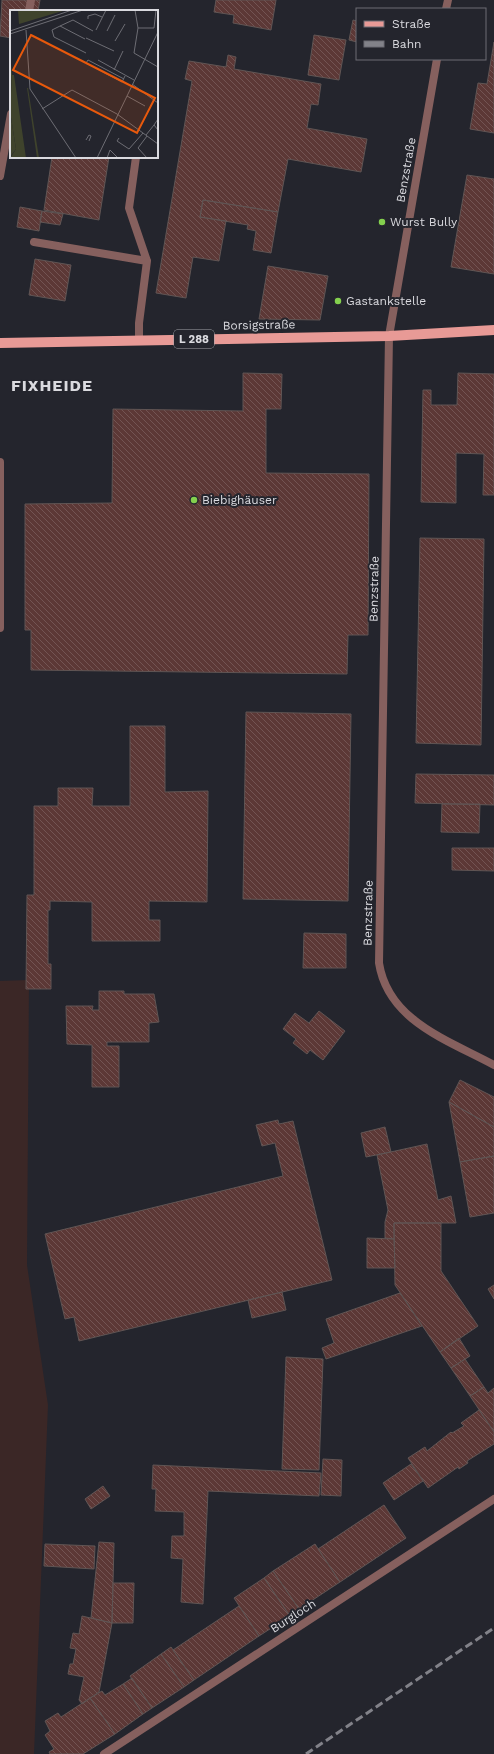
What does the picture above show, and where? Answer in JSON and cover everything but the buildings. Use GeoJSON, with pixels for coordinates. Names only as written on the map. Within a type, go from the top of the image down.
{"type":"FeatureCollection","features":[{"type":"Feature","properties":{"kind":"main road","name":"Borsigstraße"},"geometry":{"type":"LineString","coordinates":[[0,343],[389,336],[494,330]]}},
{"type":"Feature","properties":{"kind":"street"},"geometry":{"type":"LineString","coordinates":[[29,10],[31,0]]}},
{"type":"Feature","properties":{"kind":"street","name":"Benzstraße"},"geometry":{"type":"LineString","coordinates":[[437,60],[389,336],[379,963],[384,984],[396,1004],[405,1014],[494,1065]]}},
{"type":"Feature","properties":{"kind":"street"},"geometry":{"type":"LineString","coordinates":[[0,176],[10,120]]}},
{"type":"Feature","properties":{"kind":"street"},"geometry":{"type":"LineString","coordinates":[[136,158],[128,208],[147,261],[139,323],[139,340]]}},
{"type":"Feature","properties":{"kind":"street"},"geometry":{"type":"LineString","coordinates":[[34,242],[147,261]]}},
{"type":"Feature","properties":{"kind":"street"},"geometry":{"type":"LineString","coordinates":[[0,462],[0,628]]}},
{"type":"Feature","properties":{"kind":"street","name":"Burgloch"},"geometry":{"type":"LineString","coordinates":[[104,1754],[494,1499]]}},
{"type":"Feature","properties":{"kind":"shaded area"},"geometry":{"type":"Polygon","coordinates":[[[29,980],[27,1265],[48,1405],[34,1754],[0,1754],[0,981],[29,980]]]}},
{"type":"Feature","properties":{"kind":"railway"},"geometry":{"type":"LineString","coordinates":[[306,1754],[494,1628]]}},
{"type":"Feature","properties":{"kind":"place","name":"Wurst Bully"},"geometry":{"type":"Point","coordinates":[382,222]}},
{"type":"Feature","properties":{"kind":"place","name":"Gastankstelle"},"geometry":{"type":"Point","coordinates":[338,301]}},
{"type":"Feature","properties":{"kind":"place","name":"Biebighäuser"},"geometry":{"type":"Point","coordinates":[194,500]}},
{"type":"Feature","properties":{"kind":"district","name":"FIXHEIDE"},"geometry":{"type":"Point","coordinates":[52,385]}}]}
